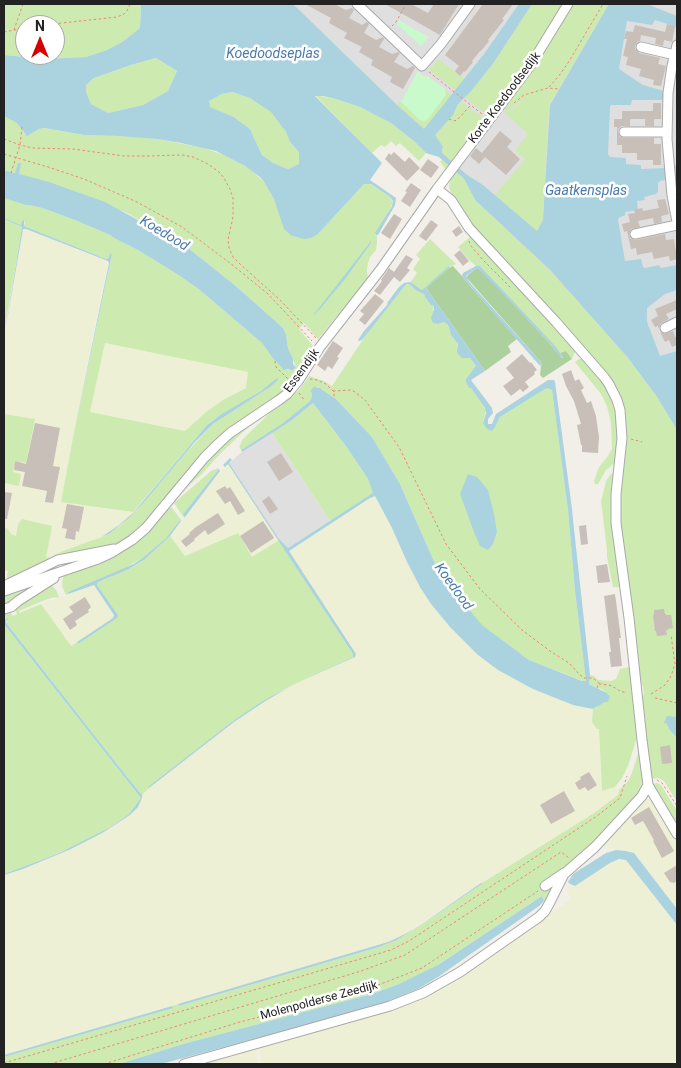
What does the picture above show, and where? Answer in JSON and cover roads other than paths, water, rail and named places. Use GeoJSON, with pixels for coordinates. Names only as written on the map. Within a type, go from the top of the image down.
{"type":"FeatureCollection","features":[{"type":"Feature","properties":{"kind":"street"},"geometry":{"type":"LineString","coordinates":[[357,4],[422,66],[441,44],[470,4]]}},
{"type":"Feature","properties":{"kind":"street","name":"Korte Koedoodsedijk"},"geometry":{"type":"LineString","coordinates":[[437,189],[530,66],[568,4]]}},
{"type":"Feature","properties":{"kind":"street"},"geometry":{"type":"LineString","coordinates":[[635,234],[677,223],[670,179],[667,132],[672,104],[670,80],[676,50],[641,47]]}},
{"type":"Feature","properties":{"kind":"street"},"geometry":{"type":"LineString","coordinates":[[624,132],[667,132]]}},
{"type":"Feature","properties":{"kind":"street"},"geometry":{"type":"LineString","coordinates":[[437,189],[451,200],[469,228],[556,322],[604,377],[614,392],[620,410],[622,438],[616,494],[616,523],[648,785],[677,834]]}},
{"type":"Feature","properties":{"kind":"street","name":"Essendijk"},"geometry":{"type":"LineString","coordinates":[[4,591],[98,559],[120,549],[146,528],[218,443],[287,394],[437,189]]}},
{"type":"Feature","properties":{"kind":"street"},"geometry":{"type":"LineString","coordinates":[[665,328],[677,322]]}},
{"type":"Feature","properties":{"kind":"street"},"geometry":{"type":"LineString","coordinates":[[4,586],[58,560],[120,549]]}},
{"type":"Feature","properties":{"kind":"street","name":"Essendijk"},"geometry":{"type":"LineString","coordinates":[[4,609],[11,607],[67,570]]}},
{"type":"Feature","properties":{"kind":"street","name":"Molenpolderse Zeedijk"},"geometry":{"type":"LineString","coordinates":[[184,1064],[390,1006],[423,993],[460,972],[545,911],[564,874],[595,847],[642,796],[648,785]]}},
{"type":"Feature","properties":{"kind":"street","name":"Molenpolderse Zeedijk"},"geometry":{"type":"LineString","coordinates":[[544,886],[572,867]]}},
{"type":"Feature","properties":{"kind":"water","name":"Koedoodseplas"},"geometry":{"type":"Polygon","coordinates":[[[141,4],[293,4],[424,129],[484,54],[519,4],[532,4],[492,65],[458,104],[453,115],[435,135],[443,147],[442,153],[537,231],[543,220],[550,105],[609,4],[647,4],[677,16],[677,27],[655,20],[652,25],[627,21],[619,69],[643,85],[664,91],[664,100],[632,100],[631,105],[611,105],[608,154],[610,157],[626,158],[626,164],[641,165],[641,169],[666,168],[677,165],[677,177],[660,181],[656,194],[644,197],[645,200],[637,201],[638,210],[625,212],[625,215],[618,219],[625,261],[641,259],[645,268],[659,265],[661,268],[677,265],[677,290],[665,294],[647,308],[647,322],[660,356],[677,351],[677,430],[657,397],[628,358],[550,270],[475,200],[464,179],[439,157],[426,153],[391,123],[360,107],[336,99],[315,96],[382,163],[370,180],[396,198],[395,205],[378,235],[376,235],[375,233],[392,206],[393,201],[371,184],[364,184],[318,234],[304,239],[292,236],[284,229],[274,199],[260,177],[245,166],[216,151],[157,139],[84,135],[44,128],[27,136],[17,123],[4,116],[4,55],[15,56],[15,65],[65,65],[65,58],[86,57],[107,50],[122,42],[140,28],[141,4]],[[156,58],[94,78],[86,85],[86,92],[91,104],[108,113],[143,105],[168,91],[177,71],[156,58]],[[232,92],[222,94],[209,101],[210,107],[234,117],[250,129],[262,155],[273,163],[288,169],[299,164],[299,152],[290,142],[286,132],[271,112],[250,98],[232,92]]]}},
{"type":"Feature","properties":{"kind":"water"},"geometry":{"type":"Polygon","coordinates":[[[18,163],[21,163],[19,174],[49,182],[105,202],[187,247],[237,287],[283,328],[293,364],[296,367],[292,371],[284,370],[262,343],[201,291],[138,250],[110,235],[75,220],[42,208],[4,198],[4,170],[15,173],[18,163]]]}},
{"type":"Feature","properties":{"kind":"water"},"geometry":{"type":"Polygon","coordinates":[[[4,218],[21,225],[24,220],[24,226],[106,259],[108,259],[110,253],[112,254],[74,432],[109,263],[23,229],[4,338],[22,227],[4,218]]]}},
{"type":"Feature","properties":{"kind":"water"},"geometry":{"type":"Polygon","coordinates":[[[371,241],[345,279],[312,317],[371,241]]]}},
{"type":"Feature","properties":{"kind":"water"},"geometry":{"type":"Polygon","coordinates":[[[449,266],[426,288],[485,371],[471,380],[492,408],[493,413],[488,419],[488,424],[492,424],[496,414],[548,380],[554,380],[555,382],[572,509],[590,675],[589,684],[607,693],[610,696],[608,702],[593,709],[573,705],[533,689],[498,670],[478,655],[450,627],[431,604],[407,562],[375,496],[289,551],[356,654],[355,657],[296,683],[353,657],[353,654],[228,464],[225,467],[223,465],[230,458],[232,460],[229,463],[279,539],[288,548],[373,493],[368,479],[348,449],[313,403],[291,421],[242,452],[241,450],[283,423],[311,400],[312,393],[310,391],[315,386],[336,399],[372,437],[400,484],[440,575],[482,625],[529,660],[586,681],[575,591],[568,510],[552,390],[545,389],[500,417],[492,431],[487,429],[483,423],[486,413],[485,408],[466,382],[466,379],[476,366],[470,358],[462,358],[459,355],[457,352],[458,344],[451,335],[448,325],[444,322],[433,323],[431,318],[434,309],[433,305],[431,305],[424,294],[409,284],[404,287],[362,340],[358,340],[388,304],[399,287],[404,283],[410,282],[422,290],[449,266]]]}},
{"type":"Feature","properties":{"kind":"water"},"geometry":{"type":"Polygon","coordinates":[[[476,266],[480,266],[556,347],[563,357],[479,269],[475,269],[466,277],[540,361],[542,365],[540,366],[462,276],[463,273],[476,266]]]}},
{"type":"Feature","properties":{"kind":"water"},"geometry":{"type":"Polygon","coordinates":[[[277,378],[278,380],[270,387],[213,424],[194,443],[129,518],[110,533],[100,538],[133,513],[207,425],[223,413],[261,391],[277,378]]]}},
{"type":"Feature","properties":{"kind":"water"},"geometry":{"type":"Polygon","coordinates":[[[219,469],[220,471],[185,517],[183,514],[219,469]]]}},
{"type":"Feature","properties":{"kind":"water"},"geometry":{"type":"Polygon","coordinates":[[[468,474],[477,477],[488,490],[497,532],[493,544],[488,550],[480,546],[460,494],[468,474]]]}},
{"type":"Feature","properties":{"kind":"water"},"geometry":{"type":"Polygon","coordinates":[[[180,520],[170,536],[144,560],[127,570],[98,582],[97,585],[118,615],[117,618],[78,644],[77,642],[113,618],[114,615],[94,585],[68,594],[68,592],[134,564],[166,538],[180,520]]]}},
{"type":"Feature","properties":{"kind":"water"},"geometry":{"type":"Polygon","coordinates":[[[8,618],[7,624],[142,795],[142,798],[138,807],[130,815],[104,832],[71,849],[4,875],[61,852],[109,828],[129,814],[141,798],[4,624],[4,620],[8,618]]]}},
{"type":"Feature","properties":{"kind":"water"},"geometry":{"type":"Polygon","coordinates":[[[296,683],[234,722],[148,787],[233,721],[263,701],[296,683]]]}},
{"type":"Feature","properties":{"kind":"water"},"geometry":{"type":"Polygon","coordinates":[[[667,716],[677,717],[677,738],[667,724],[664,723],[667,716]]]}},
{"type":"Feature","properties":{"kind":"water"},"geometry":{"type":"Polygon","coordinates":[[[616,850],[634,853],[677,909],[677,925],[626,860],[619,859],[610,863],[575,886],[568,882],[573,874],[606,853],[616,850]]]}},
{"type":"Feature","properties":{"kind":"water"},"geometry":{"type":"Polygon","coordinates":[[[481,883],[482,884],[428,920],[421,924],[481,883]]]}},
{"type":"Feature","properties":{"kind":"water"},"geometry":{"type":"Polygon","coordinates":[[[542,896],[544,901],[539,906],[438,977],[418,989],[376,1006],[161,1064],[119,1064],[183,1044],[372,994],[399,984],[438,965],[542,896]]]}},
{"type":"Feature","properties":{"kind":"water"},"geometry":{"type":"Polygon","coordinates":[[[414,929],[397,940],[379,947],[179,1006],[178,1004],[388,942],[414,929]]]}},
{"type":"Feature","properties":{"kind":"water"},"geometry":{"type":"Polygon","coordinates":[[[172,1006],[173,1008],[4,1057],[4,1055],[172,1006]]]}},
{"type":"Feature","properties":{"kind":"water label","name":"Gaatkensplas"},"geometry":{"type":"Point","coordinates":[586,191]}},
{"type":"Feature","properties":{"kind":"water label","name":"Koedood"},"geometry":{"type":"Point","coordinates":[164,234]}},
{"type":"Feature","properties":{"kind":"water label","name":"Koedood"},"geometry":{"type":"Point","coordinates":[453,587]}}]}
